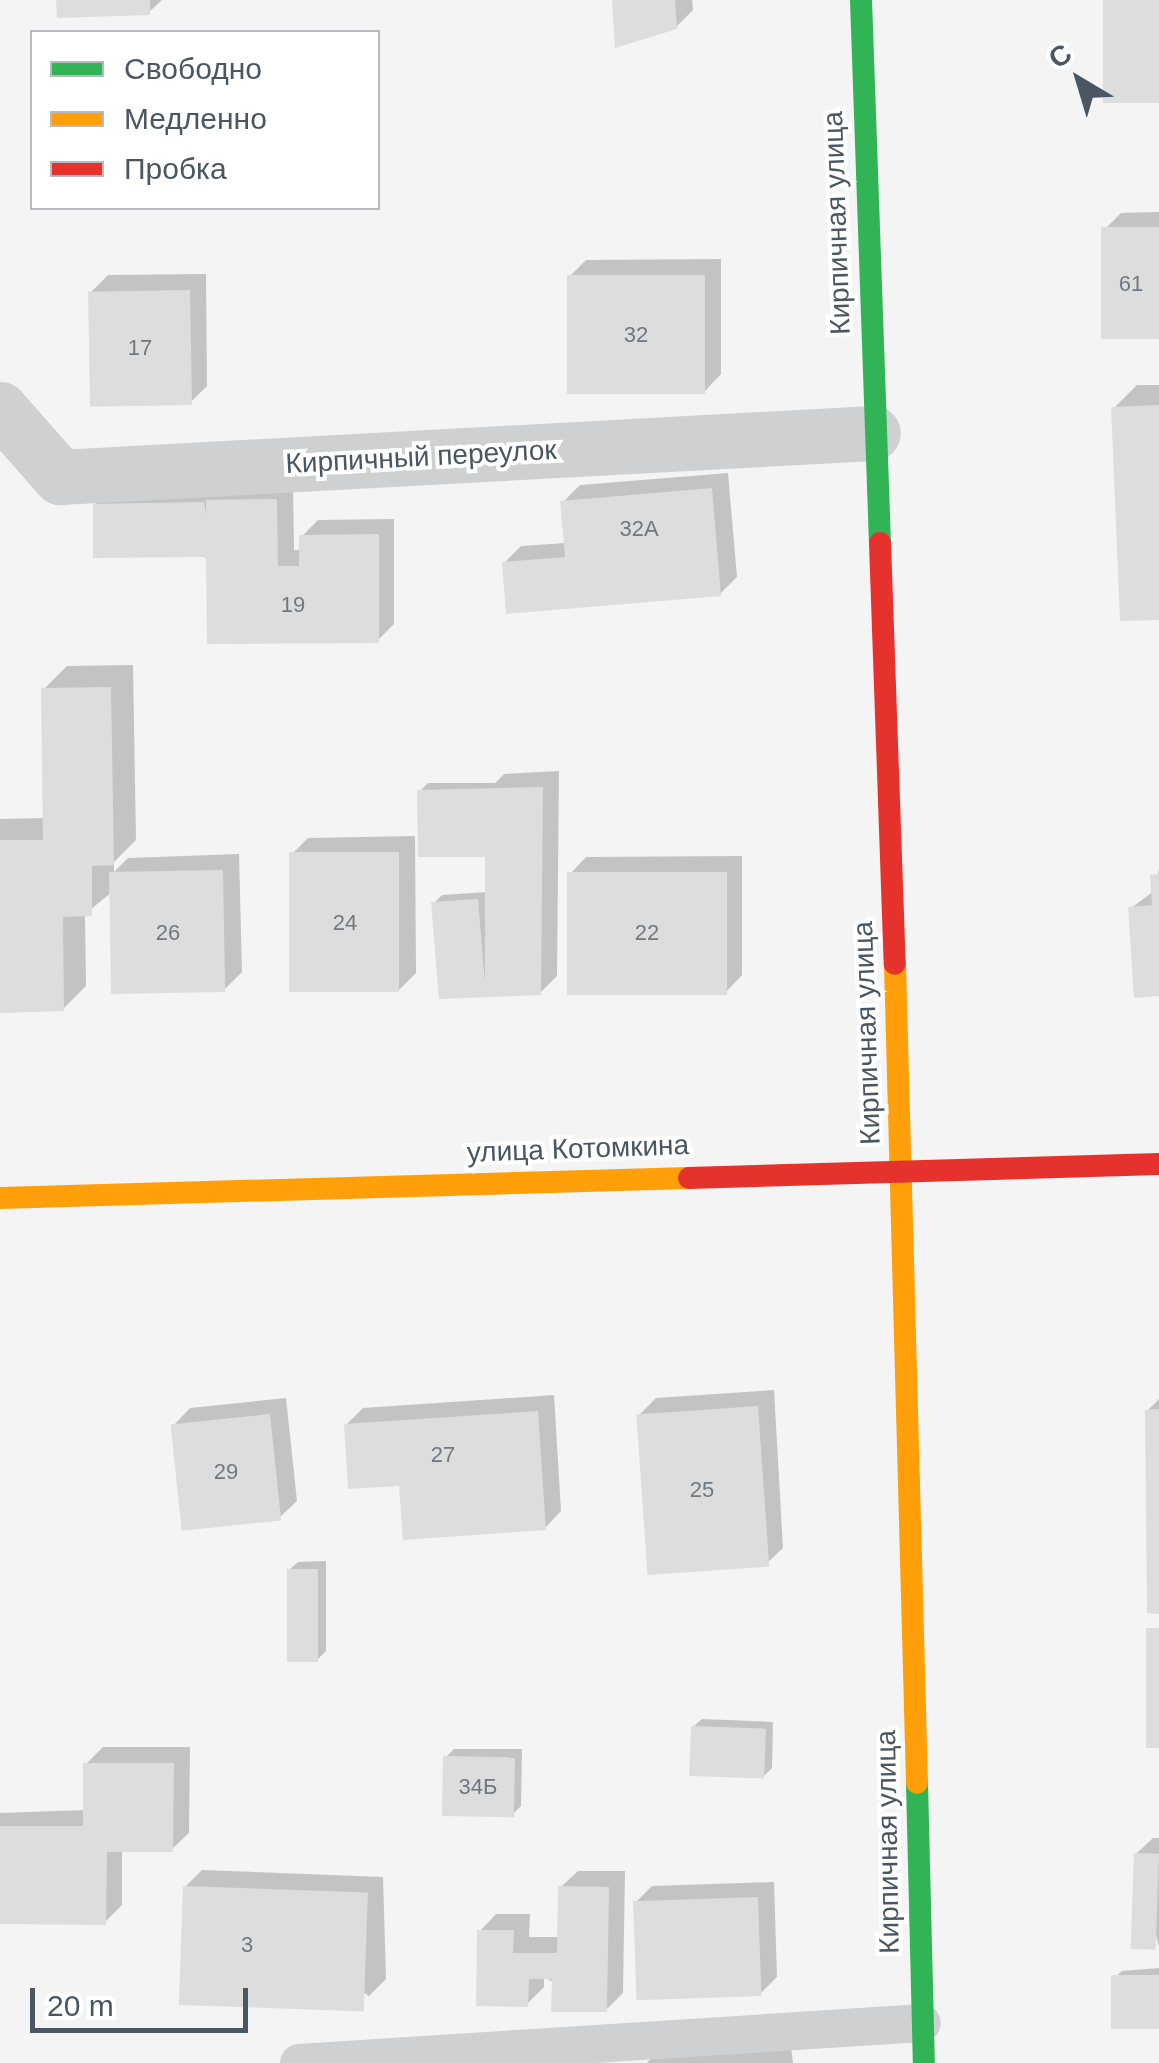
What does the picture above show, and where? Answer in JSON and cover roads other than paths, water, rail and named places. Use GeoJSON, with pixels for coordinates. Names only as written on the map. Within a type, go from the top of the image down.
{"type":"FeatureCollection","features":[{"type":"Feature","properties":{"kind":"street","name":"Кирпичная улица"},"geometry":{"type":"LineString","coordinates":[[861,0],[873,433],[902,1168],[924,2063]]}},
{"type":"Feature","properties":{"kind":"street","name":"Кирпичный переулок"},"geometry":{"type":"LineString","coordinates":[[0,409],[60,477],[873,433]]}},
{"type":"Feature","properties":{"kind":"street","name":"улица Котомкина"},"geometry":{"type":"LineString","coordinates":[[0,1198],[902,1168],[1159,1164]]}},
{"type":"Feature","properties":{"kind":"lane"},"geometry":{"type":"LineString","coordinates":[[299,2063],[922,2023]]}}]}
